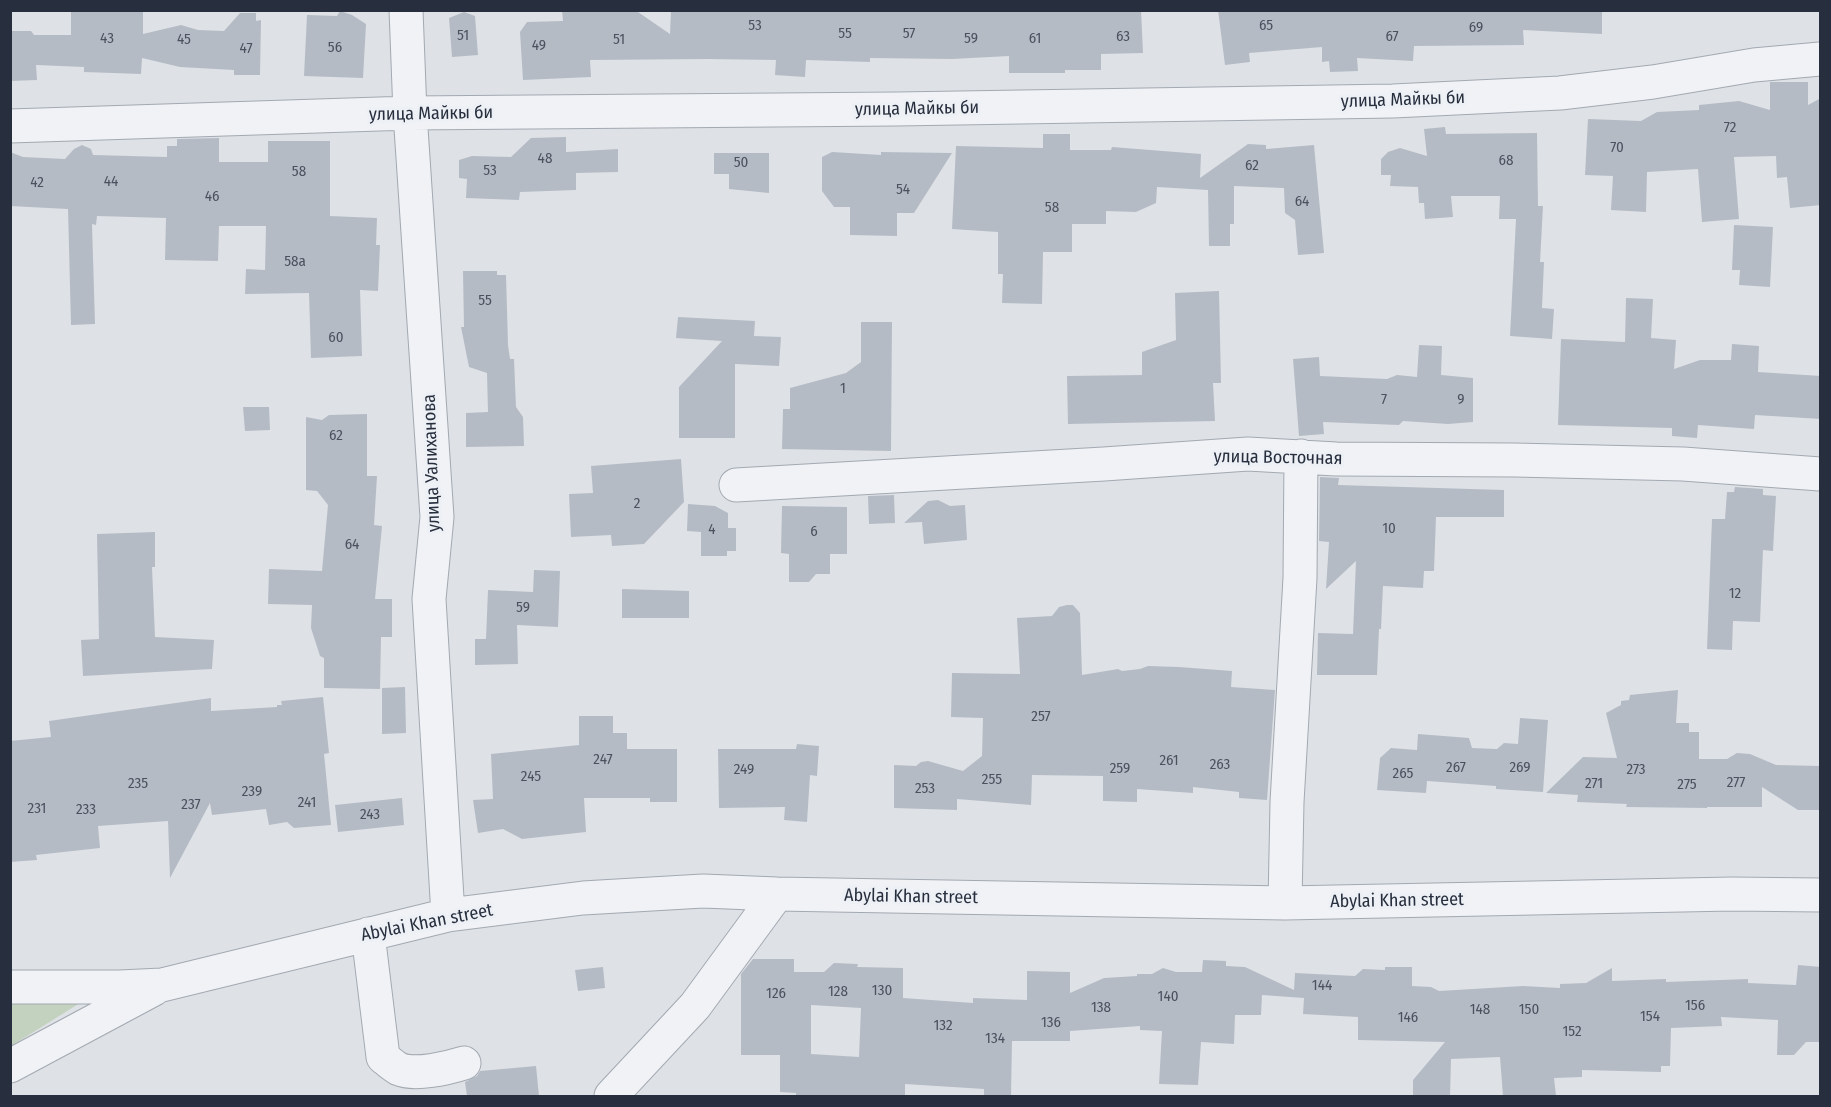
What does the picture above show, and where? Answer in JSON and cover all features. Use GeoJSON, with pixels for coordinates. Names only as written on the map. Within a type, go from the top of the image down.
{"type":"FeatureCollection","features":[{"type":"Feature","properties":{"kind":"street","name":"улица Уалиханова"},"geometry":{"type":"LineString","coordinates":[[406,10],[410,114],[437,517],[429,599],[448,915]]}},
{"type":"Feature","properties":{"kind":"street","name":"улица Майкы би"},"geometry":{"type":"LineString","coordinates":[[10,126],[410,114],[1405,101],[1560,93],[1653,82],[1754,65],[1821,59]]}},
{"type":"Feature","properties":{"kind":"street","name":"улица Восточная"},"geometry":{"type":"LineString","coordinates":[[736,485],[1248,454],[1335,459],[1683,464],[1821,474]]}},
{"type":"Feature","properties":{"kind":"street"},"geometry":{"type":"LineString","coordinates":[[1285,903],[1287,802],[1300,578],[1301,456]]}},
{"type":"Feature","properties":{"kind":"street","name":"Abylai Khan street"},"geometry":{"type":"LineString","coordinates":[[10,987],[162,985],[448,915],[594,897],[703,891],[1285,903],[1732,894],[1821,895]]}},
{"type":"Feature","properties":{"kind":"street"},"geometry":{"type":"LineString","coordinates":[[611,1096],[695,1006],[777,894]]}},
{"type":"Feature","properties":{"kind":"street"},"geometry":{"type":"LineString","coordinates":[[368,934],[383,1057],[399,1069],[422,1071],[465,1063]]}},
{"type":"Feature","properties":{"kind":"street"},"geometry":{"type":"LineString","coordinates":[[10,1066],[162,985]]}},
{"type":"Feature","properties":{"kind":"green space"},"geometry":{"type":"Polygon","coordinates":[[[88,998],[11,1046],[11,999],[88,998]]]}},
{"type":"Feature","properties":{"kind":"building"},"geometry":{"type":"Polygon","coordinates":[[[71,10],[143,10],[143,34],[181,25],[198,30],[224,31],[240,13],[256,13],[256,21],[261,20],[260,75],[234,75],[234,70],[180,67],[142,58],[141,74],[84,72],[84,67],[36,65],[37,80],[10,81],[10,31],[31,31],[34,35],[71,35],[71,10]]]}},
{"type":"Feature","properties":{"kind":"building"},"geometry":{"type":"Polygon","coordinates":[[[562,10],[635,10],[670,34],[671,10],[1141,10],[1143,53],[1101,54],[1101,70],[1065,70],[1065,73],[1009,73],[1009,56],[952,59],[870,58],[870,62],[806,60],[805,77],[775,75],[776,60],[590,60],[591,77],[523,80],[520,32],[527,22],[563,21],[562,10]]]}},
{"type":"Feature","properties":{"kind":"building"},"geometry":{"type":"Polygon","coordinates":[[[1218,10],[1602,10],[1602,34],[1523,30],[1524,45],[1414,46],[1413,61],[1357,58],[1358,71],[1330,72],[1329,61],[1322,62],[1322,47],[1249,53],[1250,62],[1225,65],[1218,10]]]}},
{"type":"Feature","properties":{"kind":"building"},"geometry":{"type":"Polygon","coordinates":[[[340,11],[366,24],[363,78],[304,76],[307,15],[337,16],[340,11]]]}},
{"type":"Feature","properties":{"kind":"building"},"geometry":{"type":"Polygon","coordinates":[[[464,12],[475,16],[478,55],[452,57],[449,18],[464,12]]]}},
{"type":"Feature","properties":{"kind":"building"},"geometry":{"type":"Polygon","coordinates":[[[1770,82],[1808,82],[1808,105],[1821,98],[1821,205],[1790,208],[1787,177],[1777,178],[1776,156],[1734,157],[1739,219],[1702,222],[1698,169],[1647,172],[1646,212],[1611,210],[1613,176],[1585,175],[1588,119],[1641,121],[1657,112],[1699,110],[1699,105],[1739,101],[1770,110],[1770,82]]]}},
{"type":"Feature","properties":{"kind":"building"},"geometry":{"type":"Polygon","coordinates":[[[1445,127],[1446,134],[1537,133],[1538,206],[1543,206],[1540,262],[1544,262],[1542,308],[1554,309],[1552,339],[1510,336],[1516,219],[1499,219],[1500,196],[1451,196],[1453,217],[1425,219],[1424,203],[1419,203],[1418,187],[1390,186],[1391,175],[1381,175],[1381,159],[1388,152],[1400,148],[1427,156],[1424,129],[1445,127]]]}},
{"type":"Feature","properties":{"kind":"building"},"geometry":{"type":"Polygon","coordinates":[[[1043,134],[1070,134],[1070,150],[1111,150],[1112,147],[1201,154],[1200,178],[1248,144],[1266,145],[1266,149],[1314,145],[1324,253],[1298,255],[1295,220],[1285,213],[1284,188],[1234,186],[1234,224],[1230,224],[1230,246],[1209,246],[1208,190],[1157,187],[1156,203],[1136,212],[1106,211],[1106,224],[1072,224],[1072,252],[1043,252],[1042,304],[1002,303],[1003,274],[998,274],[998,232],[952,229],[956,146],[1043,148],[1043,134]]]}},
{"type":"Feature","properties":{"kind":"building"},"geometry":{"type":"Polygon","coordinates":[[[566,137],[566,152],[618,149],[618,172],[576,173],[576,190],[520,192],[519,200],[466,198],[467,179],[459,178],[459,160],[472,156],[511,157],[531,138],[566,137]]]}},
{"type":"Feature","properties":{"kind":"building"},"geometry":{"type":"Polygon","coordinates":[[[219,138],[219,162],[268,162],[268,141],[330,141],[330,216],[377,218],[376,245],[380,245],[378,291],[360,290],[362,356],[311,358],[309,293],[245,294],[246,269],[265,270],[266,226],[219,226],[218,261],[165,260],[166,218],[97,216],[96,225],[92,224],[95,324],[71,325],[68,209],[10,206],[10,152],[23,157],[65,159],[74,149],[82,145],[91,149],[93,155],[167,157],[167,146],[177,146],[177,139],[219,138]]]}},
{"type":"Feature","properties":{"kind":"building"},"geometry":{"type":"Polygon","coordinates":[[[832,152],[881,155],[881,152],[952,153],[914,213],[897,213],[897,236],[850,235],[850,207],[834,207],[822,191],[822,157],[832,152]]]}},
{"type":"Feature","properties":{"kind":"building"},"geometry":{"type":"Polygon","coordinates":[[[714,153],[769,153],[769,193],[729,189],[729,174],[714,174],[714,153]]]}},
{"type":"Feature","properties":{"kind":"building"},"geometry":{"type":"Polygon","coordinates":[[[1734,225],[1773,227],[1770,287],[1739,285],[1740,270],[1732,270],[1734,225]]]}},
{"type":"Feature","properties":{"kind":"building"},"geometry":{"type":"Polygon","coordinates":[[[463,271],[497,271],[497,275],[506,275],[508,345],[510,359],[514,359],[516,407],[523,417],[524,446],[466,447],[466,413],[488,412],[487,373],[469,367],[461,327],[464,327],[463,271]]]}},
{"type":"Feature","properties":{"kind":"building"},"geometry":{"type":"Polygon","coordinates":[[[1219,291],[1221,383],[1213,383],[1215,421],[1068,424],[1067,376],[1142,375],[1142,352],[1176,340],[1175,293],[1219,291]]]}},
{"type":"Feature","properties":{"kind":"building"},"geometry":{"type":"Polygon","coordinates":[[[1626,298],[1653,299],[1651,338],[1676,340],[1674,369],[1700,360],[1731,360],[1732,344],[1759,346],[1758,372],[1821,376],[1821,419],[1755,415],[1754,429],[1698,425],[1697,438],[1672,436],[1672,428],[1558,425],[1561,339],[1625,342],[1626,298]]]}},
{"type":"Feature","properties":{"kind":"building"},"geometry":{"type":"Polygon","coordinates":[[[678,317],[755,321],[754,336],[781,337],[779,366],[735,364],[735,438],[679,438],[679,387],[722,341],[676,338],[678,317]]]}},
{"type":"Feature","properties":{"kind":"building"},"geometry":{"type":"Polygon","coordinates":[[[861,322],[892,322],[891,451],[782,449],[783,409],[790,409],[790,388],[846,373],[861,362],[861,322]]]}},
{"type":"Feature","properties":{"kind":"building"},"geometry":{"type":"Polygon","coordinates":[[[1419,345],[1442,346],[1441,375],[1473,378],[1473,422],[1448,424],[1403,421],[1399,425],[1323,422],[1324,434],[1299,436],[1293,359],[1319,357],[1320,376],[1387,379],[1397,375],[1417,377],[1419,345]]]}},
{"type":"Feature","properties":{"kind":"building"},"geometry":{"type":"Polygon","coordinates":[[[243,407],[269,407],[270,430],[245,431],[243,407]]]}},
{"type":"Feature","properties":{"kind":"building"},"geometry":{"type":"Polygon","coordinates":[[[367,414],[367,476],[377,476],[374,525],[382,526],[375,599],[392,599],[392,637],[381,637],[380,689],[324,688],[324,658],[320,656],[311,628],[312,605],[268,604],[269,569],[322,571],[328,505],[317,491],[306,490],[306,417],[322,420],[329,415],[367,414]]]}},
{"type":"Feature","properties":{"kind":"building"},"geometry":{"type":"Polygon","coordinates":[[[681,459],[684,502],[644,544],[612,546],[611,535],[571,537],[569,494],[593,493],[591,466],[681,459]]]}},
{"type":"Feature","properties":{"kind":"building"},"geometry":{"type":"Polygon","coordinates":[[[1320,477],[1339,478],[1338,485],[1504,490],[1504,517],[1436,517],[1434,571],[1424,571],[1423,588],[1383,586],[1377,675],[1317,675],[1318,633],[1353,634],[1356,561],[1326,589],[1329,542],[1319,541],[1320,477]]]}},
{"type":"Feature","properties":{"kind":"building"},"geometry":{"type":"Polygon","coordinates":[[[1735,487],[1763,489],[1763,495],[1776,496],[1773,551],[1763,550],[1760,622],[1733,621],[1732,650],[1707,649],[1712,519],[1725,519],[1727,492],[1734,492],[1735,487]]]}},
{"type":"Feature","properties":{"kind":"building"},"geometry":{"type":"Polygon","coordinates":[[[894,495],[895,523],[869,524],[868,496],[894,495]]]}},
{"type":"Feature","properties":{"kind":"building"},"geometry":{"type":"Polygon","coordinates":[[[938,500],[950,506],[965,505],[967,540],[924,544],[922,522],[904,523],[928,501],[938,500]]]}},
{"type":"Feature","properties":{"kind":"building"},"geometry":{"type":"Polygon","coordinates":[[[688,504],[715,506],[728,513],[728,528],[736,528],[736,551],[727,551],[727,556],[701,556],[701,532],[687,531],[688,504]]]}},
{"type":"Feature","properties":{"kind":"building"},"geometry":{"type":"Polygon","coordinates":[[[782,506],[847,507],[847,554],[830,554],[830,574],[816,574],[809,582],[789,582],[789,554],[781,553],[782,506]]]}},
{"type":"Feature","properties":{"kind":"building"},"geometry":{"type":"Polygon","coordinates":[[[155,532],[155,567],[152,567],[155,637],[214,640],[212,669],[83,676],[81,640],[99,639],[97,534],[155,532]]]}},
{"type":"Feature","properties":{"kind":"building"},"geometry":{"type":"Polygon","coordinates":[[[534,570],[560,571],[558,627],[517,625],[518,664],[475,665],[475,639],[486,639],[488,590],[533,592],[534,570]]]}},
{"type":"Feature","properties":{"kind":"building"},"geometry":{"type":"Polygon","coordinates":[[[622,589],[689,591],[689,618],[622,618],[622,589]]]}},
{"type":"Feature","properties":{"kind":"building"},"geometry":{"type":"Polygon","coordinates":[[[1073,605],[1080,613],[1082,675],[1118,669],[1122,671],[1140,669],[1148,666],[1232,671],[1231,687],[1275,690],[1267,800],[1239,798],[1239,792],[1193,787],[1193,793],[1137,789],[1137,802],[1103,801],[1103,776],[1032,775],[1031,805],[957,799],[957,810],[894,808],[894,765],[916,766],[928,761],[963,771],[982,756],[983,718],[951,717],[952,673],[1020,674],[1017,618],[1052,616],[1059,607],[1073,605]]]}},
{"type":"Feature","properties":{"kind":"building"},"geometry":{"type":"Polygon","coordinates":[[[405,687],[406,733],[382,734],[382,688],[405,687]]]}},
{"type":"Feature","properties":{"kind":"building"},"geometry":{"type":"Polygon","coordinates":[[[1678,690],[1676,723],[1689,723],[1689,732],[1699,732],[1699,759],[1727,759],[1737,753],[1750,754],[1776,765],[1821,766],[1821,810],[1798,810],[1762,787],[1762,807],[1626,807],[1627,804],[1577,802],[1578,795],[1546,793],[1583,757],[1617,758],[1606,713],[1621,705],[1621,701],[1629,700],[1630,695],[1678,690]]]}},
{"type":"Feature","properties":{"kind":"building"},"geometry":{"type":"Polygon","coordinates":[[[323,697],[329,753],[324,754],[331,825],[294,828],[287,822],[269,825],[266,809],[212,815],[210,803],[170,878],[168,821],[98,826],[100,848],[36,855],[37,860],[10,862],[10,741],[51,737],[49,721],[211,698],[211,711],[277,707],[277,705],[282,705],[281,701],[323,697]]]}},
{"type":"Feature","properties":{"kind":"building"},"geometry":{"type":"Polygon","coordinates":[[[579,716],[613,716],[613,733],[627,733],[627,749],[677,749],[677,802],[650,802],[650,798],[584,798],[586,832],[522,839],[503,829],[478,833],[473,800],[493,799],[491,754],[579,745],[579,716]]]}},
{"type":"Feature","properties":{"kind":"building"},"geometry":{"type":"Polygon","coordinates":[[[1520,718],[1548,720],[1543,792],[1427,781],[1426,793],[1377,790],[1380,758],[1391,748],[1417,750],[1418,734],[1469,738],[1472,748],[1497,749],[1504,743],[1518,744],[1520,718]]]}},
{"type":"Feature","properties":{"kind":"building"},"geometry":{"type":"Polygon","coordinates":[[[797,744],[819,746],[817,776],[810,775],[807,822],[784,820],[785,807],[719,808],[718,749],[796,749],[797,744]]]}},
{"type":"Feature","properties":{"kind":"building"},"geometry":{"type":"Polygon","coordinates":[[[402,798],[404,825],[338,832],[335,805],[402,798]]]}},
{"type":"Feature","properties":{"kind":"building"},"geometry":{"type":"Polygon","coordinates":[[[753,959],[794,959],[794,972],[824,972],[834,963],[858,964],[857,967],[903,968],[903,998],[973,1003],[973,998],[1027,1000],[1027,971],[1070,972],[1070,993],[1104,978],[1152,974],[1163,968],[1176,972],[1202,972],[1203,960],[1226,961],[1226,966],[1245,967],[1294,990],[1295,973],[1355,976],[1363,969],[1385,970],[1385,967],[1412,967],[1412,986],[1431,987],[1439,991],[1523,986],[1560,988],[1560,984],[1586,983],[1612,968],[1612,981],[1748,979],[1748,983],[1796,985],[1798,965],[1821,967],[1821,1042],[1806,1042],[1794,1055],[1777,1055],[1778,1020],[1721,1017],[1722,1026],[1671,1028],[1670,1066],[1661,1066],[1661,1072],[1582,1070],[1582,1077],[1554,1078],[1556,1096],[1503,1096],[1500,1057],[1451,1059],[1450,1096],[1413,1096],[1413,1080],[1445,1042],[1358,1040],[1358,1017],[1303,1014],[1304,998],[1262,995],[1261,1015],[1235,1015],[1234,1044],[1201,1042],[1198,1085],[1159,1084],[1162,1031],[1140,1030],[1140,1026],[1070,1031],[1070,1041],[1012,1041],[1011,1096],[984,1096],[984,1089],[905,1084],[905,1096],[796,1096],[796,1093],[780,1092],[780,1055],[741,1055],[741,974],[753,959]],[[811,1005],[811,1054],[859,1057],[861,1008],[811,1005]]]}},
{"type":"Feature","properties":{"kind":"building"},"geometry":{"type":"Polygon","coordinates":[[[603,967],[605,988],[578,991],[575,970],[603,967]]]}},
{"type":"Feature","properties":{"kind":"building"},"geometry":{"type":"Polygon","coordinates":[[[536,1066],[539,1096],[467,1096],[465,1082],[477,1076],[480,1071],[536,1066]]]}}]}
